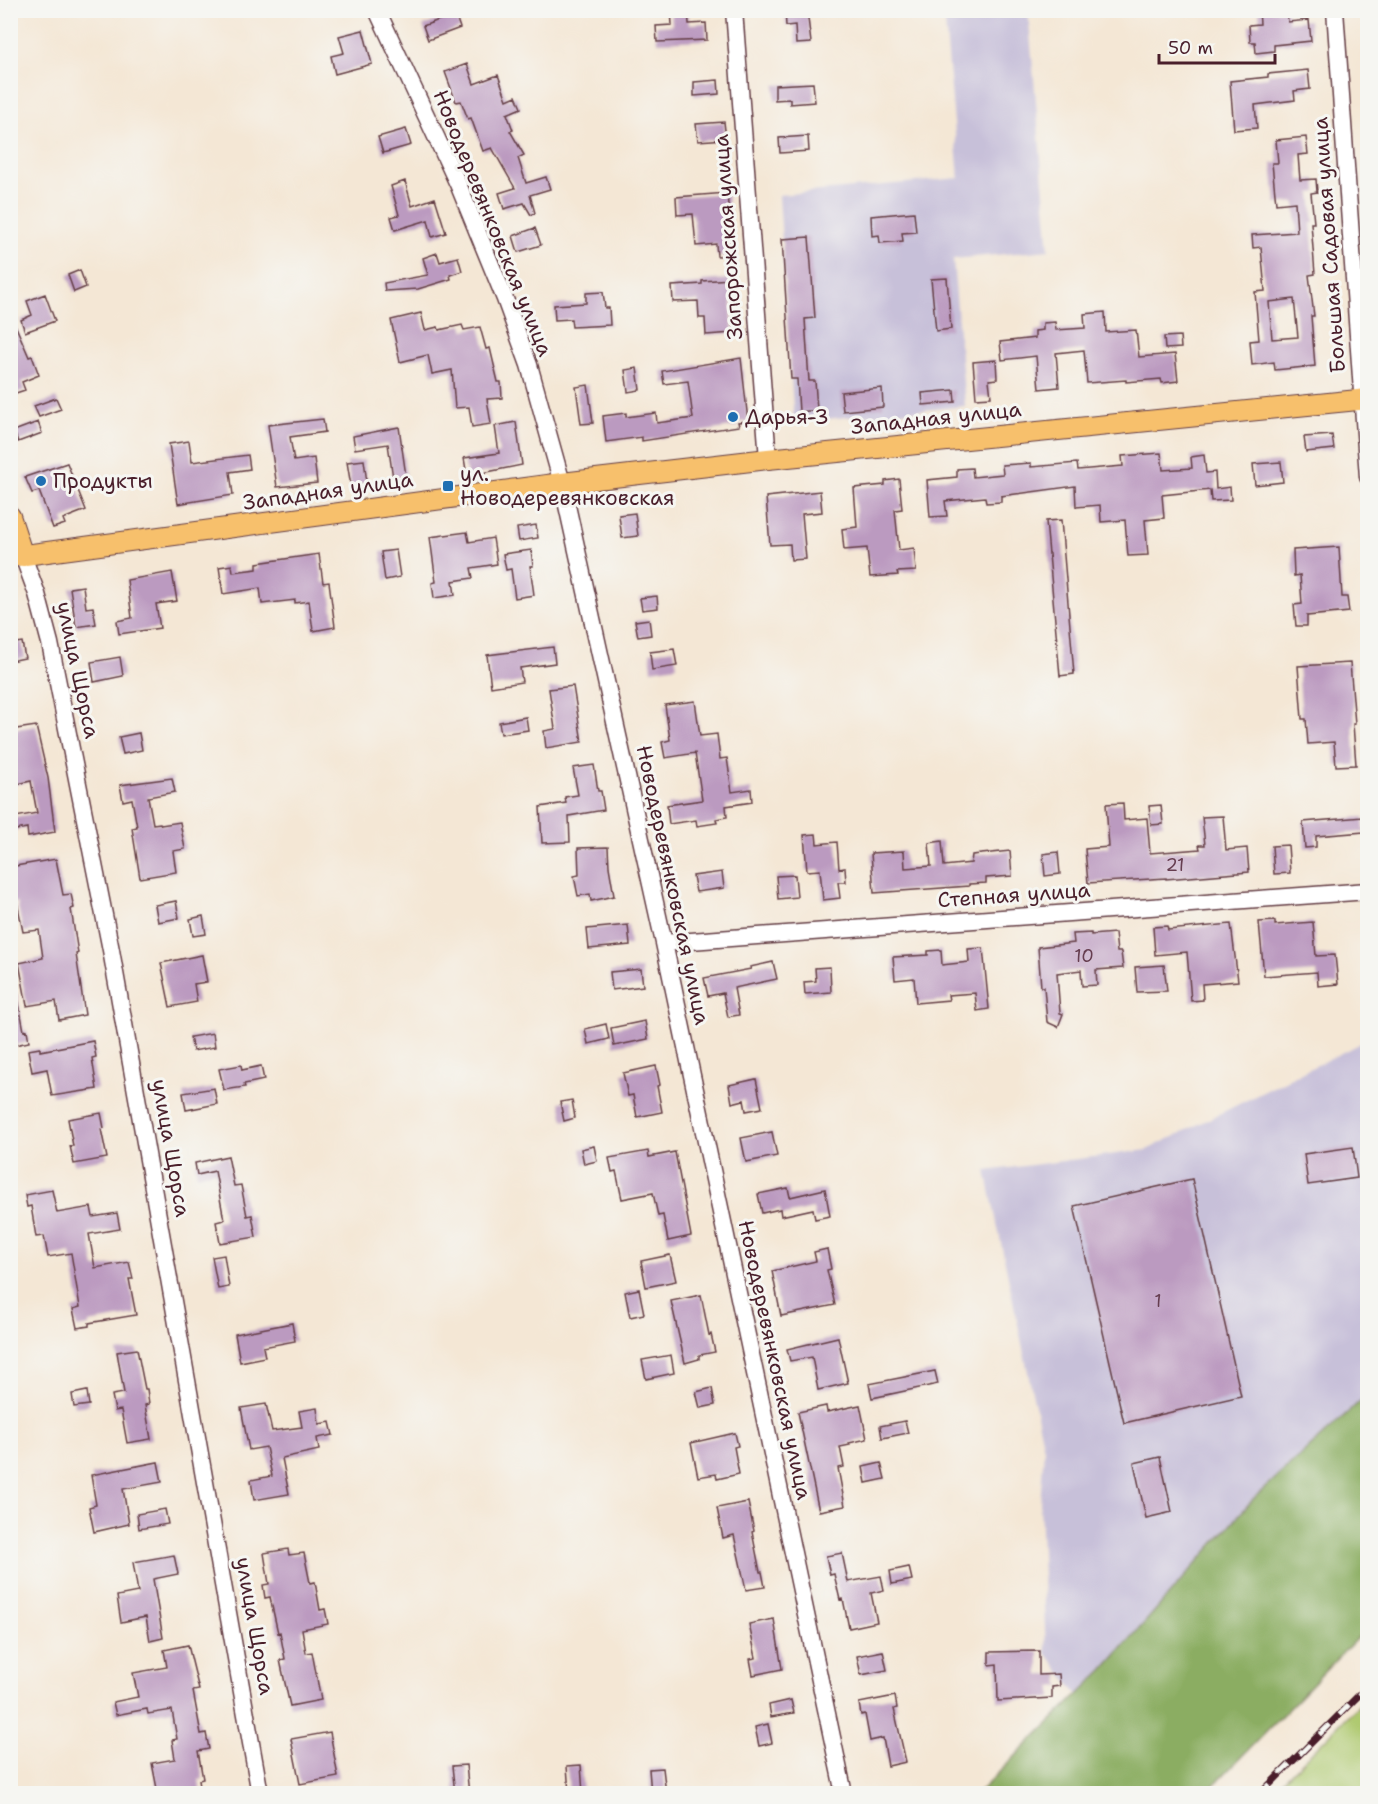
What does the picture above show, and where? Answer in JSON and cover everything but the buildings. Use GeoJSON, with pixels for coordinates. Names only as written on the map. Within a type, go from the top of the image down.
{"type":"FeatureCollection","features":[{"type":"Feature","properties":{"kind":"main road","name":"Западная улица"},"geometry":{"type":"LineString","coordinates":[[17,557],[562,483],[768,459],[1365,399]]}},
{"type":"Feature","properties":{"kind":"main road","name":"улица Щорса"},"geometry":{"type":"LineString","coordinates":[[10,516],[17,557]]}},
{"type":"Feature","properties":{"kind":"street","name":"Новодеревянковская улица"},"geometry":{"type":"LineString","coordinates":[[377,10],[458,184],[505,299],[529,365],[562,483],[664,943],[844,1794]]}},
{"type":"Feature","properties":{"kind":"street","name":"Запорожская улица"},"geometry":{"type":"LineString","coordinates":[[734,10],[768,459]]}},
{"type":"Feature","properties":{"kind":"street","name":"Большая Садовая улица"},"geometry":{"type":"LineString","coordinates":[[1335,10],[1365,399],[1368,477]]}},
{"type":"Feature","properties":{"kind":"street","name":"улица Щорса"},"geometry":{"type":"LineString","coordinates":[[17,557],[37,594],[50,642],[109,938],[260,1794]]}},
{"type":"Feature","properties":{"kind":"street","name":"Степная улица"},"geometry":{"type":"LineString","coordinates":[[664,943],[1368,891]]}},
{"type":"Feature","properties":{"kind":"shaded area"},"geometry":{"type":"Polygon","coordinates":[[[944,11],[1028,11],[1049,250],[953,259],[965,406],[794,422],[779,195],[959,178],[944,11]]]}},
{"type":"Feature","properties":{"kind":"shaded area"},"geometry":{"type":"Polygon","coordinates":[[[1367,1040],[1367,1395],[1254,1498],[1103,1670],[1078,1695],[1046,1653],[1040,1504],[1044,1449],[986,1171],[1147,1150],[1367,1040]]]}},
{"type":"Feature","properties":{"kind":"green space"},"geometry":{"type":"Polygon","coordinates":[[[1367,1395],[1367,1628],[1206,1793],[978,1793],[1103,1670],[1254,1498],[1367,1395]]]}},
{"type":"Feature","properties":{"kind":"green space"},"geometry":{"type":"Polygon","coordinates":[[[1367,1697],[1367,1793],[1271,1793],[1367,1697]]]}},
{"type":"Feature","properties":{"kind":"railway"},"geometry":{"type":"LineString","coordinates":[[1260,1794],[1368,1686]]}},
{"type":"Feature","properties":{"kind":"place","name":"Дарья-3"},"geometry":{"type":"Point","coordinates":[733,417]}},
{"type":"Feature","properties":{"kind":"place","name":"Продукты"},"geometry":{"type":"Point","coordinates":[41,481]}},
{"type":"Feature","properties":{"kind":"place","name":"ул. Новодеревянковская"},"geometry":{"type":"Point","coordinates":[448,486]}}]}
